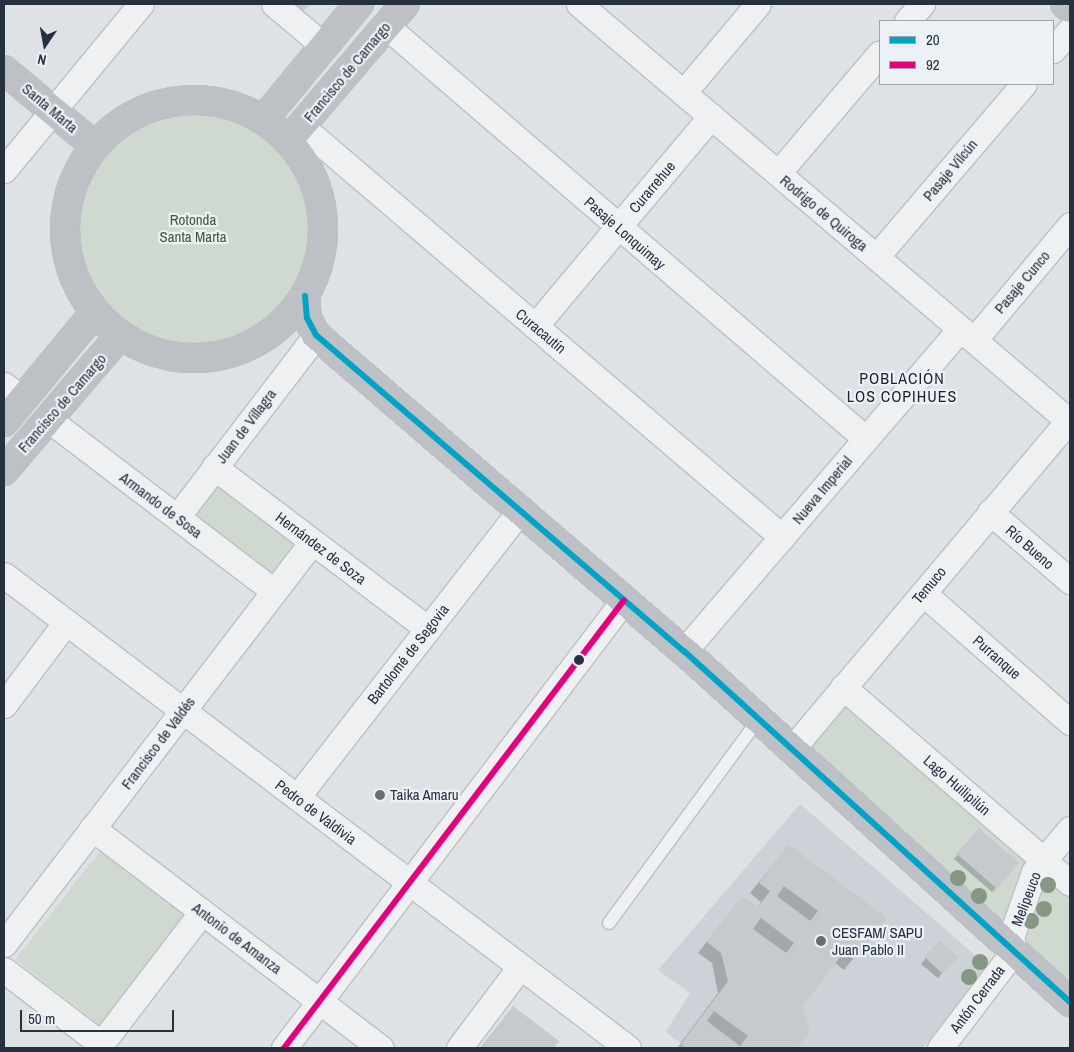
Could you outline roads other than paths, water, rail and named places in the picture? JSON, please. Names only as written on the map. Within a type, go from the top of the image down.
[{"type":"street","points":[[4,170],[141,4]]},
{"type":"street","points":[[274,4],[324,46]]},
{"type":"street","points":[[263,120],[359,4]]},
{"type":"street","name":"Francisco de Camargo","points":[[294,133],[405,4]]},
{"type":"street","points":[[683,93],[758,4]]},
{"type":"street","points":[[908,20],[922,4]]},
{"type":"street","points":[[1065,4],[1070,8]]},
{"type":"street","name":"Rodrigo de Quiroga","points":[[585,6],[683,93],[1069,421]]},
{"type":"street","name":"Pasaje Lonquimay","points":[[386,26],[866,439]]},
{"type":"street","points":[[1054,49],[1070,30]]},
{"type":"street","points":[[778,173],[879,54]]},
{"type":"street","name":"Santa Marta","points":[[4,70],[96,146]]},
{"type":"street","name":"Pasaje Vilcún","points":[[876,257],[1023,85]]},
{"type":"street","points":[[205,101],[238,108],[294,133],[314,180],[322,211],[322,251],[305,296],[278,328],[246,347],[210,357],[172,356],[154,351],[120,335],[95,312],[73,273],[65,229],[73,185],[96,146],[126,119],[164,104],[205,101]]},
{"type":"street","name":"Curarrehue","points":[[535,326],[711,116]]},
{"type":"street","name":"Curacautín","points":[[294,133],[535,326],[782,537]]},
{"type":"street","name":"Pasaje Cunco","points":[[967,334],[1070,225]]},
{"type":"street","points":[[305,296],[307,318],[316,335],[684,651],[1070,1002]]},
{"type":"street","points":[[4,422],[13,392],[95,312]]},
{"type":"street","points":[[278,328],[316,335]]},
{"type":"street","name":"Nueva Imperial","points":[[684,651],[866,439],[967,334]]},
{"type":"street","name":"Francisco de Camargo","points":[[4,471],[120,335]]},
{"type":"street","name":"Juan de Villagra","points":[[176,516],[316,335]]},
{"type":"street","name":"Armando de Sosa","points":[[48,419],[274,591]]},
{"type":"street","name":"Temuco","points":[[791,750],[990,512],[1069,421]]},
{"type":"street","name":"Hernández de Soza","points":[[214,467],[428,629]]},
{"type":"street","name":"Bartolomé de Segovia","points":[[297,798],[520,511]]},
{"type":"street","name":"Río Bueno","points":[[990,512],[1070,581]]},
{"type":"street","name":"Francisco de Valdés","points":[[4,944],[312,542]]},
{"type":"street","name":"Pedro de Valdivia","points":[[4,575],[628,1048]]},
{"type":"street","name":"Purranque","points":[[923,593],[1070,722]]},
{"type":"street","points":[[284,1048],[624,600]]},
{"type":"street","points":[[4,706],[66,622]]},
{"type":"street","name":"Lago Huilipilún","points":[[844,687],[1070,883]]},
{"type":"street","name":"Antonio de Amanza","points":[[92,828],[381,1048]]},
{"type":"street","name":"Melipeuco","points":[[1014,950],[1011,937],[1034,872],[1070,829]]},
{"type":"street","points":[[4,970],[99,1046],[202,912]]},
{"type":"street","name":"Antón Cerrada","points":[[940,1048],[1014,950]]},
{"type":"street","points":[[459,1048],[520,967]]},
{"type":"lane","points":[[609,923],[758,720]]},
{"type":"place","name":"Taika Amaru","points":[[380,795]]},
{"type":"place","name":"CESFAM/ SAPU Juan Pablo II","points":[[821,941]]},
{"type":"district","name":"POBLACIÓN LOS COPIHUES","points":[[902,387]]},
{"type":"park label","name":"Rotonda Santa Marta","points":[[193,228]]}]
